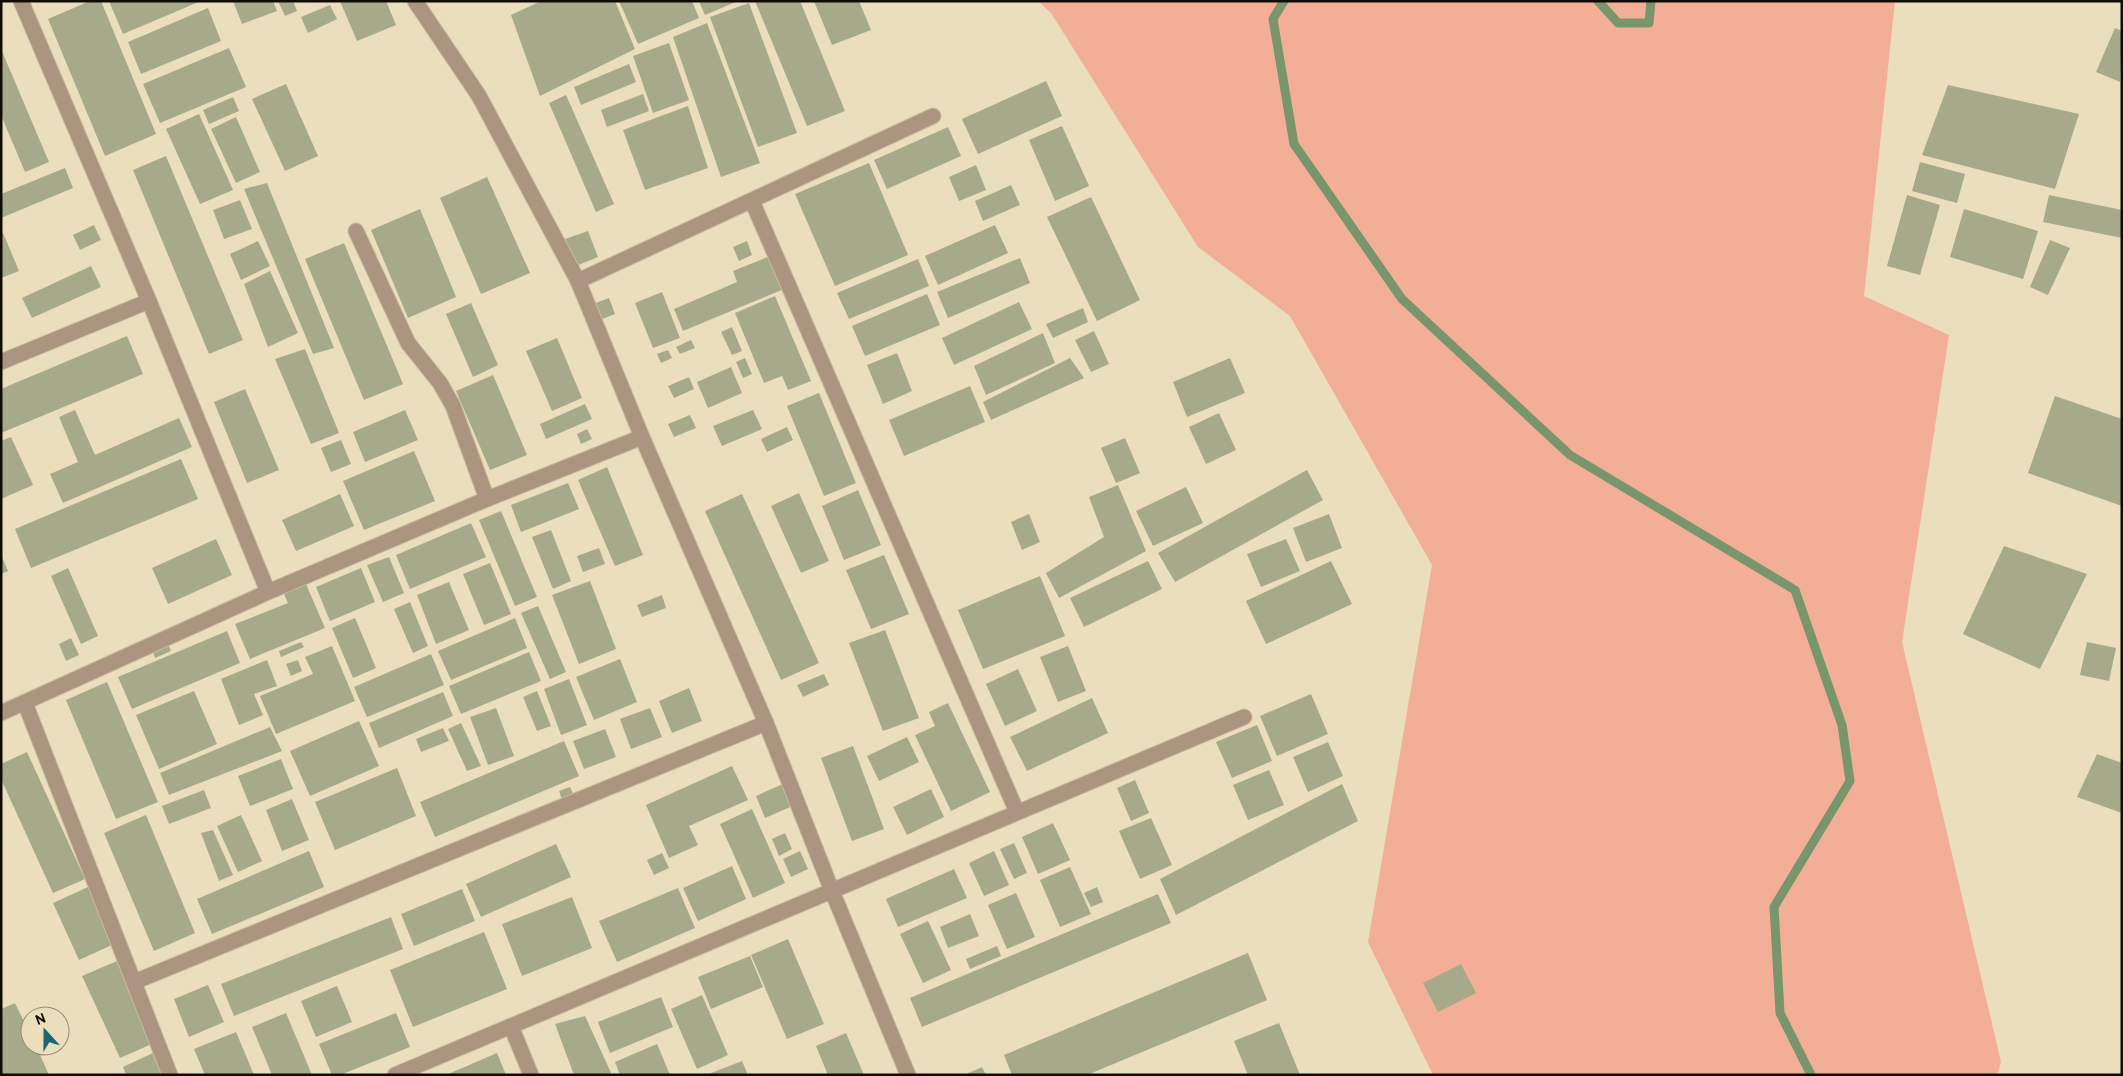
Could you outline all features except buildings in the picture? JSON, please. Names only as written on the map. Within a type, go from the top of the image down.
[{"type":"street","points":[[21,1],[149,301],[268,592]]},
{"type":"street","points":[[415,1],[479,96],[578,282],[642,437],[766,723],[832,891],[908,1075]]},
{"type":"street","points":[[578,282],[933,116]]},
{"type":"street","points":[[752,201],[1017,812]]},
{"type":"street","points":[[356,231],[408,343],[440,383],[453,406],[487,499]]},
{"type":"street","points":[[1,362],[149,301]]},
{"type":"street","points":[[1,713],[268,592],[487,499],[642,437]]},
{"type":"street","points":[[25,703],[170,1075]]},
{"type":"street","points":[[394,1075],[1244,717]]},
{"type":"street","points":[[134,982],[766,723]]},
{"type":"street","points":[[511,1026],[532,1075]]},
{"type":"shaded area","points":[[1038,1],[1895,1],[1864,296],[1949,335],[1902,642],[2001,1062],[1997,1075],[1433,1075],[1368,942],[1432,565],[1290,316],[1198,247],[1051,13]]},
{"type":"waterway","points":[[1284,1],[1273,19],[1294,144],[1402,299],[1570,455],[1795,590],[1842,725],[1850,781],[1774,907],[1780,1013],[1811,1075]]},
{"type":"waterway","points":[[1598,1],[1618,23],[1649,23],[1651,1]]}]
